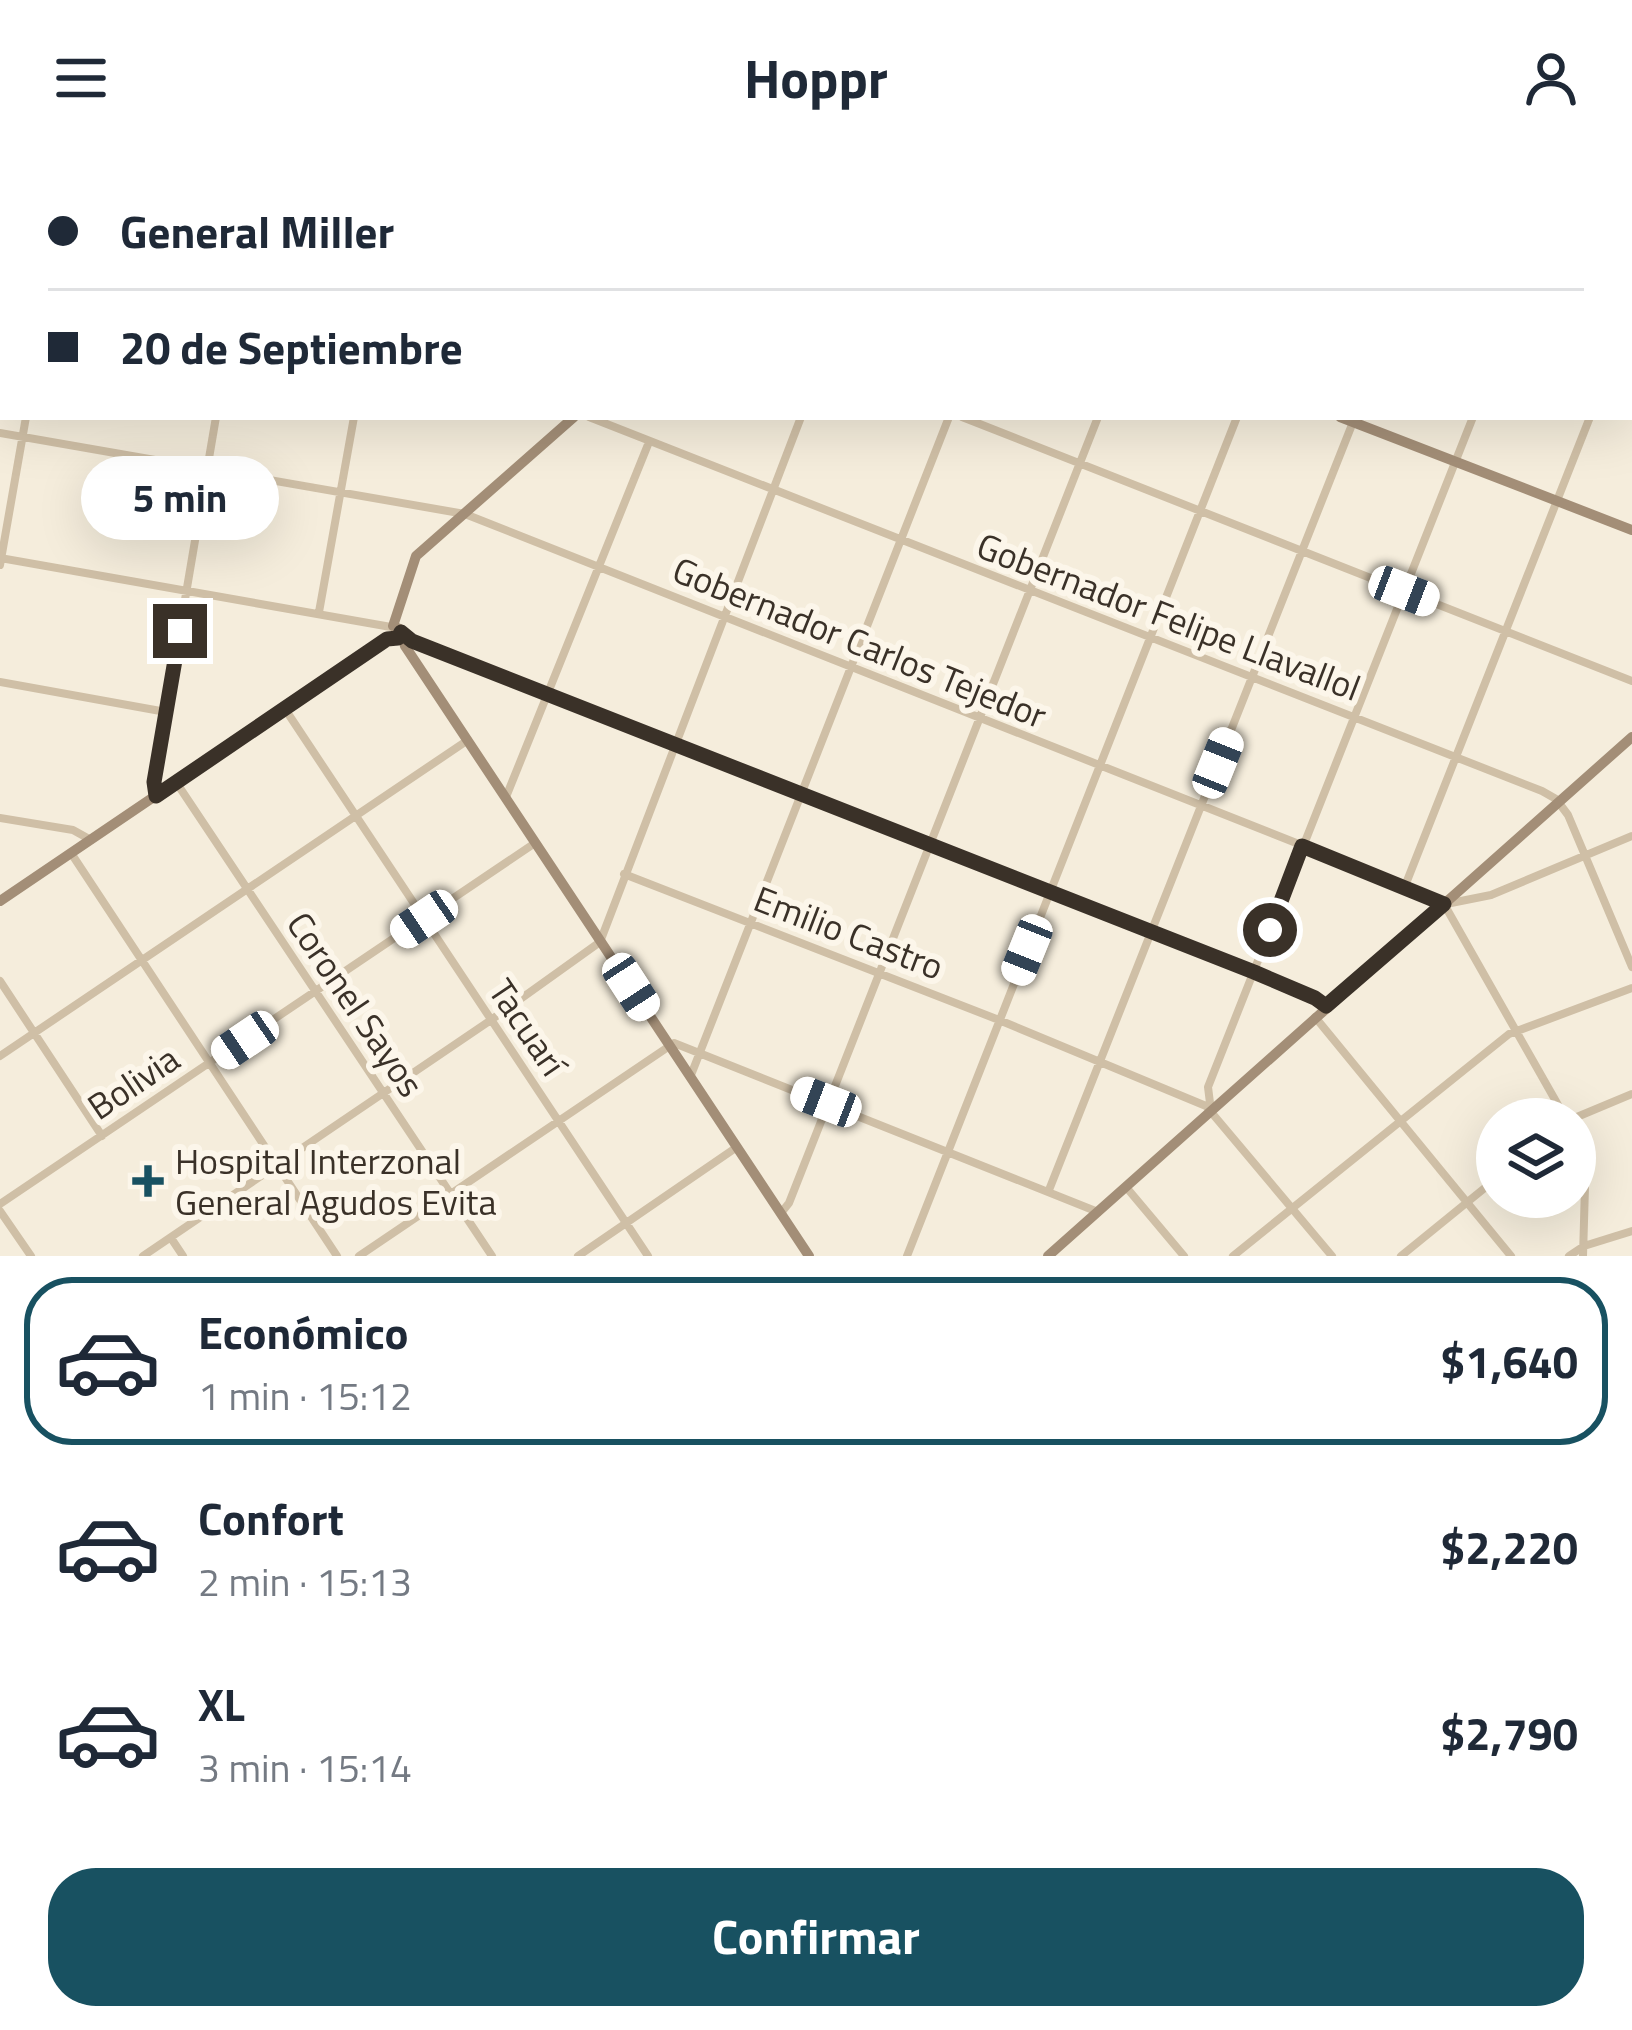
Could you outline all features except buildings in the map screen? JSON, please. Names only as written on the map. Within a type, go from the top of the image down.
[{"type":"street","points":[[25,420],[0,560],[320,612],[396,635],[1254,972],[1326,1006]]},
{"type":"street","points":[[156,796],[154,782],[215,420]]},
{"type":"street","points":[[320,612],[353,420]]},
{"type":"street","points":[[0,901],[396,635],[416,556],[571,420]]},
{"type":"street","name":"Gobernador Felipe Llavallol","points":[[596,420],[1542,791],[1559,802]]},
{"type":"street","points":[[143,1256],[599,942],[800,420]]},
{"type":"street","points":[[691,1076],[948,420]]},
{"type":"street","points":[[970,420],[1632,681]]},
{"type":"street","points":[[781,1213],[789,1203],[1097,420]]},
{"type":"street","points":[[907,1256],[1236,420]]},
{"type":"street","points":[[1049,1190],[1302,550],[1349,420]]},
{"type":"street","points":[[1351,420],[1632,530]]},
{"type":"street","points":[[1211,1112],[1208,1087],[1472,420]]},
{"type":"street","points":[[1405,886],[1589,420]]},
{"type":"street","name":"Gobernador Carlos Tejedor","points":[[0,434],[466,514],[1444,904]]},
{"type":"street","points":[[506,797],[649,442]]},
{"type":"street","points":[[396,635],[691,1076],[804,1254]]},
{"type":"street","points":[[0,682],[166,712]]},
{"type":"street","name":"Tacuarí","points":[[285,709],[648,1256]]},
{"type":"street","points":[[1048,1256],[1632,737]]},
{"type":"street","points":[[0,1056],[468,740]]},
{"type":"street","name":"Coronel Sayos","points":[[176,782],[492,1256]]},
{"type":"street","points":[[1559,802],[1632,967]]},
{"type":"street","points":[[0,818],[73,830],[91,839]]},
{"type":"street","points":[[1444,904],[1491,896],[1632,836]]},
{"type":"street","name":"Bolivia","points":[[0,1207],[535,843]]},
{"type":"street","points":[[71,853],[337,1256]]},
{"type":"street","name":"Emilio Castro","points":[[624,874],[1101,1060],[1206,1106],[1332,1256]]},
{"type":"street","points":[[1444,904],[1556,1098]]},
{"type":"street","points":[[0,981],[102,1136]]},
{"type":"street","points":[[1232,1256],[1515,1030],[1632,988]]},
{"type":"street","points":[[1315,1017],[1511,1256]]},
{"type":"street","points":[[359,1256],[669,1045],[700,1052],[1098,1212]]},
{"type":"street","points":[[1596,1108],[1632,1094]]},
{"type":"street","points":[[578,1256],[737,1147]]},
{"type":"street","points":[[1126,1187],[1184,1256]]},
{"type":"street","points":[[1401,1256],[1476,1196]]},
{"type":"street","points":[[0,1207],[31,1256]]},
{"type":"street","points":[[1583,1251],[1584,1218]]},
{"type":"street","points":[[1569,1256],[1632,1231]]},
{"type":"street","points":[[171,1238],[183,1256]]},
{"type":"place","name":"Hospital Interzonal General Agudos Evita","points":[[148,1181]]},
{"type":"route","points":[[180,631],[154,782],[156,796],[401,632],[412,641],[546,695],[1254,972],[1326,1006],[1444,904],[1302,846],[1270,930]]}]
